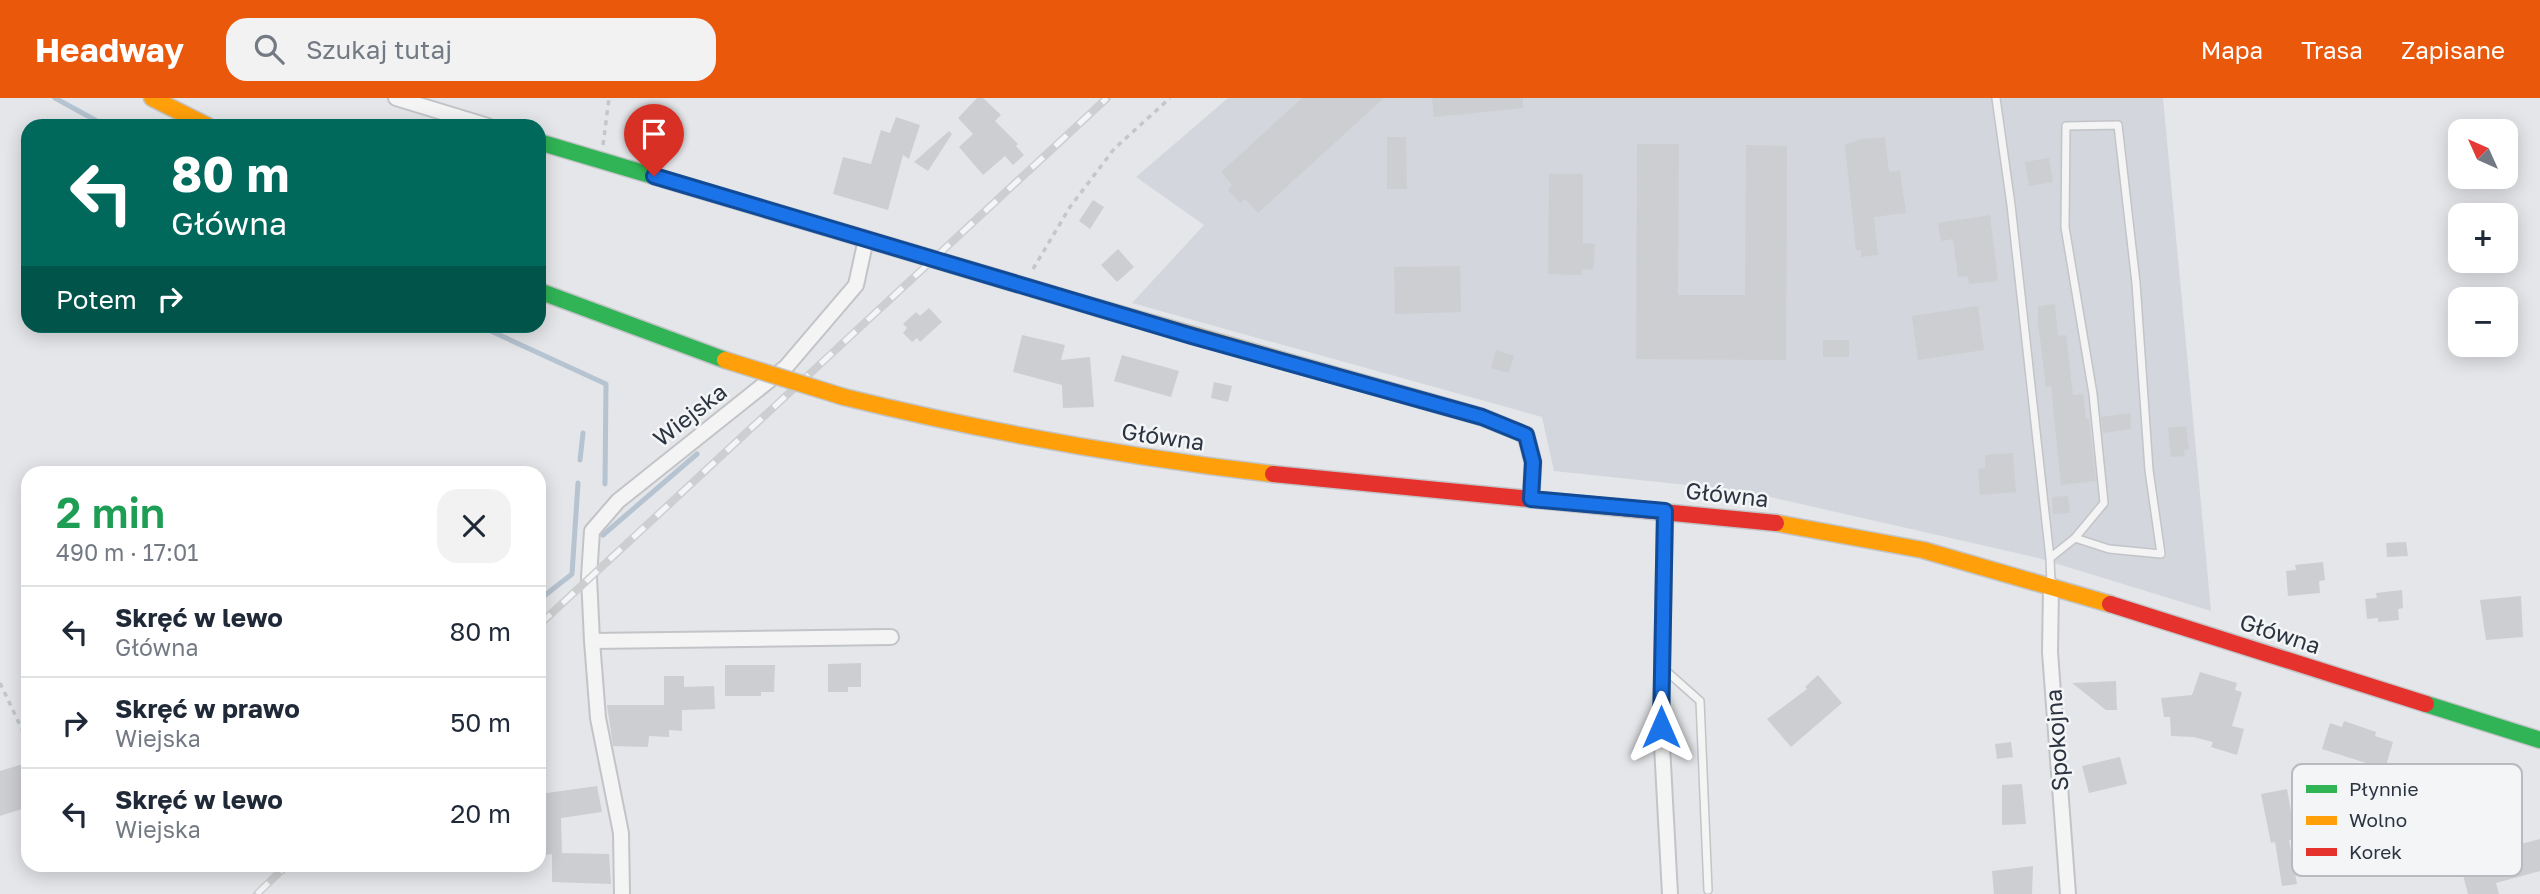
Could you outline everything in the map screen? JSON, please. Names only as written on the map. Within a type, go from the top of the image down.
[{"type":"main road","points":[[152,98],[194,119]]},
{"type":"main road","points":[[546,144],[1023,286],[1482,417],[1526,435],[1533,462],[1531,499]]},
{"type":"main road","name":"Główna","points":[[546,294],[725,360],[844,397],[972,428],[1130,456],[1292,476],[1665,511],[1847,534],[2051,585],[2540,740]]},
{"type":"street","points":[[396,98],[465,119]]},
{"type":"street","name":"Wiejska","points":[[622,894],[621,833],[598,718],[592,641],[592,531],[618,501],[786,367],[856,285],[866,239]]},
{"type":"street","points":[[1665,511],[1661,727],[1670,894]]},
{"type":"street","name":"Spokojna","points":[[2051,585],[2050,652],[2068,894]]},
{"type":"street","points":[[592,641],[891,637]]},
{"type":"lane","points":[[1996,98],[2011,205],[2051,585]]},
{"type":"lane","points":[[2050,558],[2076,538],[2104,503],[2093,394],[2065,227],[2066,126],[2118,125],[2136,283],[2149,470],[2161,554],[2109,549],[2076,538]]},
{"type":"lane","points":[[1661,666],[1700,701],[1708,890]]},
{"type":"path","points":[[601,160],[609,98]]},
{"type":"path","points":[[1023,286],[1070,207],[1114,149],[1170,98]]},
{"type":"path","points":[[0,683],[21,727]]},
{"type":"shaded area","points":[[1228,98],[2163,98],[2211,611],[2038,558],[1744,491],[1554,471],[1542,417],[1132,303],[1204,225],[1136,177]]},
{"type":"building","points":[[977,98],[983,98],[1001,115],[995,121],[1018,144],[1016,146],[1024,155],[1013,165],[1005,156],[983,175],[959,147],[973,134],[958,118]]},
{"type":"building","points":[[1302,98],[1384,98],[1258,213],[1245,199],[1240,203],[1228,190],[1232,185],[1221,172]]},
{"type":"building","points":[[1432,98],[1523,98],[1523,108],[1434,117]]},
{"type":"building","points":[[896,117],[920,125],[909,159],[903,155],[888,210],[833,194],[843,157],[871,164],[881,130],[890,133]]},
{"type":"building","points":[[949,131],[952,134],[928,171],[914,162]]},
{"type":"building","points":[[1387,137],[1406,137],[1407,189],[1387,189]]},
{"type":"building","points":[[1885,137],[1889,172],[1900,171],[1906,213],[1874,217],[1878,255],[1861,257],[1861,250],[1856,250],[1845,145],[1861,139]]},
{"type":"building","points":[[1637,144],[1679,144],[1678,295],[1745,295],[1746,145],[1787,146],[1786,360],[1636,359]]},
{"type":"building","points":[[2049,158],[2053,182],[2029,186],[2025,162]]},
{"type":"building","points":[[1549,174],[1583,174],[1583,243],[1595,244],[1593,270],[1582,269],[1582,275],[1548,274]]},
{"type":"building","points":[[1093,200],[1104,207],[1090,229],[1079,221]]},
{"type":"building","points":[[1990,215],[1998,281],[1969,284],[1968,276],[1958,277],[1953,239],[1941,241],[1938,223]]},
{"type":"building","points":[[1118,249],[1134,267],[1117,282],[1101,265]]},
{"type":"building","points":[[1460,266],[1461,312],[1395,314],[1394,267]]},
{"type":"building","points":[[2055,304],[2058,336],[2066,335],[2073,395],[2083,394],[2086,419],[2089,418],[2096,481],[2061,485],[2051,386],[2046,387],[2038,322],[2038,306]]},
{"type":"building","points":[[1978,306],[1984,350],[1918,360],[1912,316]]},
{"type":"building","points":[[929,308],[942,322],[920,342],[917,338],[912,342],[903,333],[907,328],[903,324],[916,312],[920,316]]},
{"type":"building","points":[[1022,335],[1065,345],[1061,360],[1090,357],[1094,407],[1063,408],[1062,385],[1013,372]]},
{"type":"building","points":[[1823,340],[1849,340],[1849,357],[1823,357]]},
{"type":"building","points":[[1496,350],[1514,356],[1509,373],[1491,368]]},
{"type":"building","points":[[1122,355],[1179,371],[1171,397],[1114,381]]},
{"type":"building","points":[[1214,382],[1232,386],[1228,402],[1211,398]]},
{"type":"building","points":[[2130,413],[2131,429],[2103,433],[2101,417]]},
{"type":"building","points":[[2186,426],[2189,449],[2184,450],[2185,456],[2171,457],[2168,428]]},
{"type":"building","points":[[2013,453],[2016,492],[1980,495],[1978,469],[1985,468],[1985,455]]},
{"type":"building","points":[[2068,496],[2070,513],[2053,514],[2052,497]]},
{"type":"building","points":[[2406,542],[2408,556],[2387,557],[2386,543]]},
{"type":"building","points":[[2323,562],[2325,580],[2319,581],[2320,593],[2288,596],[2286,571],[2296,570],[2295,565]]},
{"type":"building","points":[[2402,590],[2403,608],[2398,609],[2399,620],[2378,622],[2378,618],[2367,619],[2365,599],[2377,598],[2376,593]]},
{"type":"building","points":[[2521,596],[2523,637],[2486,640],[2480,600]]},
{"type":"building","points":[[861,663],[861,687],[848,687],[848,692],[828,692],[828,664]]},
{"type":"building","points":[[725,665],[775,665],[774,692],[761,692],[761,696],[725,696]]},
{"type":"building","points":[[2200,672],[2237,683],[2235,690],[2242,692],[2232,726],[2244,729],[2237,755],[2211,747],[2213,742],[2193,737],[2171,736],[2170,717],[2164,717],[2161,698],[2192,695]]},
{"type":"building","points":[[1818,675],[1842,703],[1791,747],[1767,719],[1807,689],[1805,687]]},
{"type":"building","points":[[664,676],[684,676],[684,687],[714,686],[715,709],[682,710],[682,731],[669,730],[669,737],[649,736],[648,747],[613,746],[607,705],[664,705]]},
{"type":"building","points":[[2116,681],[2117,710],[2106,710],[2072,683]]},
{"type":"building","points":[[2344,721],[2376,732],[2375,736],[2393,742],[2386,764],[2369,764],[2322,749],[2330,723],[2342,727]]},
{"type":"building","points":[[2011,742],[2013,757],[1997,759],[1995,744]]},
{"type":"building","points":[[2120,757],[2127,784],[2089,793],[2082,766]]},
{"type":"building","points":[[21,765],[21,809],[0,816],[0,771]]},
{"type":"building","points":[[2022,784],[2026,824],[2002,825],[2002,785]]},
{"type":"building","points":[[597,786],[602,812],[561,818],[562,853],[609,854],[611,884],[552,882],[552,854],[546,855],[546,793]]},
{"type":"building","points":[[2287,789],[2292,817],[2292,840],[2289,840],[2292,876],[2296,876],[2297,884],[2282,886],[2275,842],[2271,843],[2261,794]]},
{"type":"building","points":[[2540,839],[2540,871],[2522,876],[2522,844]]},
{"type":"building","points":[[2033,866],[2032,894],[1994,894],[1992,871]]},
{"type":"building","points":[[2463,876],[2522,876],[2496,883],[2499,894],[2468,894]]},
{"type":"waterway","points":[[55,98],[93,119]]},
{"type":"waterway","points":[[495,333],[606,384],[605,484]]},
{"type":"waterway","points":[[580,460],[583,433]]},
{"type":"waterway","points":[[603,535],[697,454]]},
{"type":"waterway","points":[[546,594],[572,574],[578,483]]},
{"type":"railway","points":[[546,619],[1107,98]]},
{"type":"railway","points":[[257,894],[280,872]]},
{"type":"traffic: fast","points":[[546,144],[1098,308]]},
{"type":"traffic: fast","points":[[546,294],[725,360]]},
{"type":"traffic: fast","points":[[1429,402],[1482,417],[1526,435],[1533,462],[1531,499]]},
{"type":"traffic: fast","points":[[2426,704],[2540,740]]},
{"type":"traffic: slow","points":[[152,98],[194,119]]},
{"type":"traffic: slow","points":[[1098,308],[1429,402]]},
{"type":"traffic: slow","points":[[725,360],[844,397]]},
{"type":"traffic: slow","points":[[844,397],[1057,442],[1273,474]]},
{"type":"traffic: slow","points":[[1776,523],[1923,550],[2110,604]]},
{"type":"traffic: jam","points":[[1273,474],[1776,523]]},
{"type":"traffic: jam","points":[[2110,604],[2426,704]]},
{"type":"route","points":[[654,176],[1192,336],[1482,417],[1526,435],[1533,462],[1531,499],[1665,511],[1661,727]]}]
